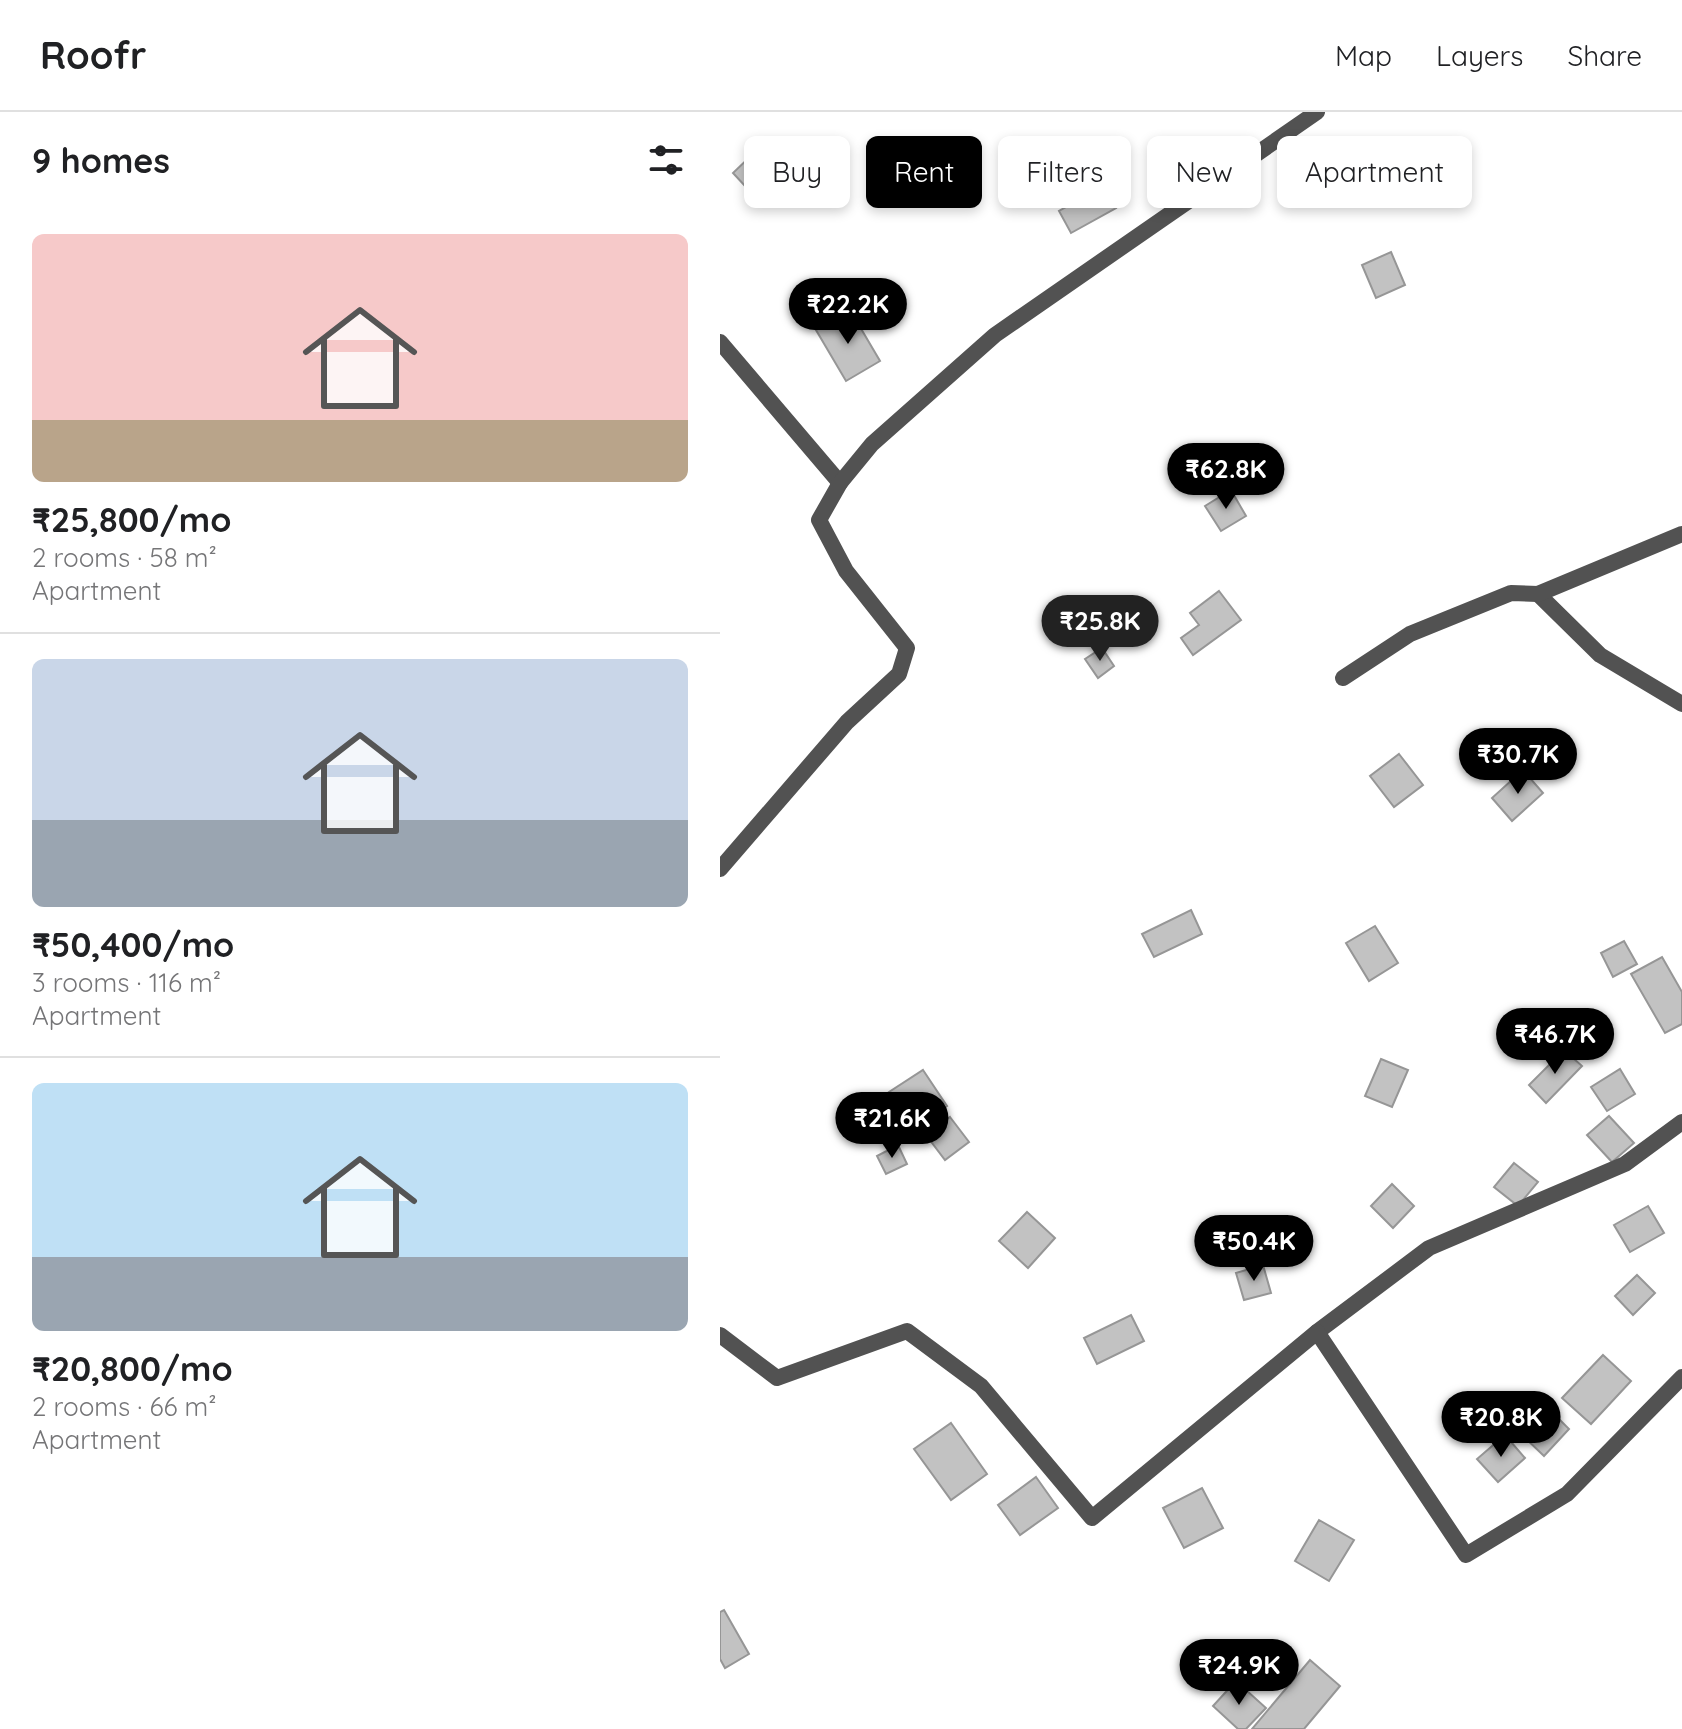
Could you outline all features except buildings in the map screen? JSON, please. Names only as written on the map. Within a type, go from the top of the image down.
[{"type":"street","points":[[720,869],[847,722],[899,674],[907,648],[846,571],[819,520],[840,483],[872,444],[995,335],[1317,112]]},
{"type":"street","points":[[720,342],[840,483]]},
{"type":"street","points":[[1343,678],[1410,634],[1511,593],[1538,594],[1682,534]]},
{"type":"street","points":[[1538,594],[1600,655],[1682,704]]},
{"type":"street","points":[[720,1335],[777,1378],[907,1331],[981,1386],[1092,1518],[1317,1332],[1429,1248],[1625,1164],[1682,1122]]},
{"type":"street","points":[[1317,1332],[1466,1555],[1567,1494],[1682,1377]]}]
